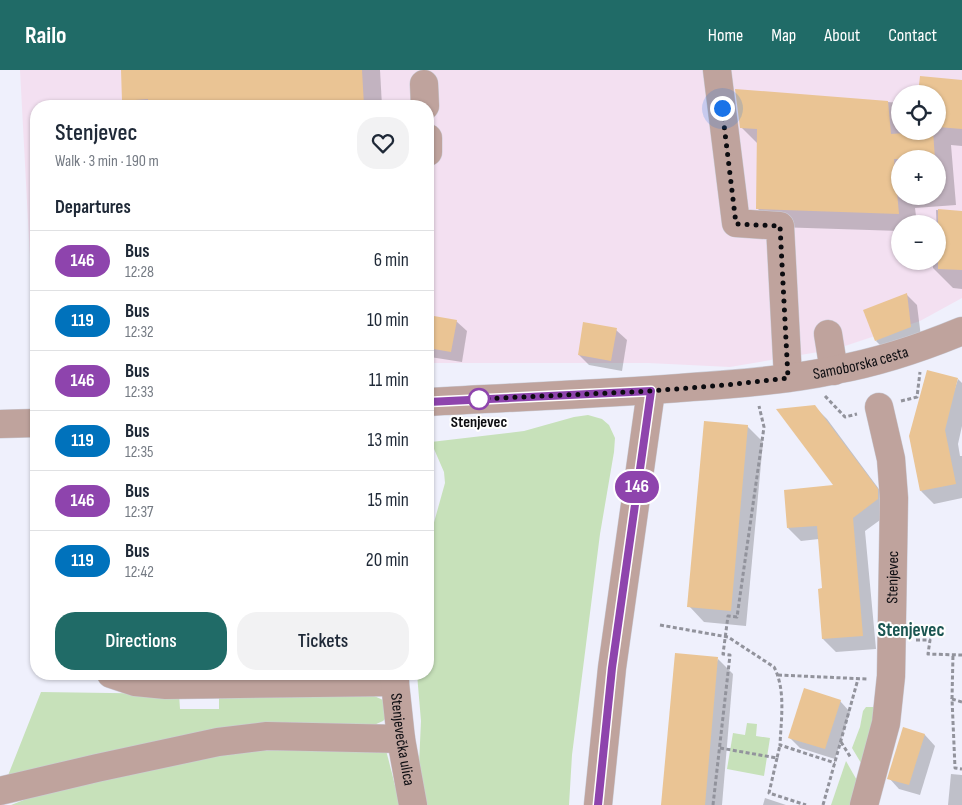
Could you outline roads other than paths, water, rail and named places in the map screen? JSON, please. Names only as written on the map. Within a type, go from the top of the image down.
[{"type":"street","points":[[717,70],[736,224],[780,226],[788,378]]},
{"type":"street","name":"Samoborska cesta","points":[[434,402],[651,391],[788,378],[834,371],[908,351],[962,331]]},
{"type":"street","points":[[828,334],[834,371]]},
{"type":"street","points":[[598,805],[612,668],[651,391]]},
{"type":"street","name":"Stenjevec","points":[[864,805],[886,723],[891,682],[893,639],[894,498],[891,459],[879,408]]},
{"type":"street","points":[[0,424],[30,422]]},
{"type":"street","points":[[129,680],[166,685],[329,680]]},
{"type":"street","name":"Stenjevečka ulica","points":[[394,680],[401,740],[413,805]]},
{"type":"street","points":[[0,791],[218,742],[267,736],[401,740]]},
{"type":"place","name":"Stenjevec","points":[[479,399]]},
{"type":"district","name":"Stenjevec","points":[[911,630]]}]
